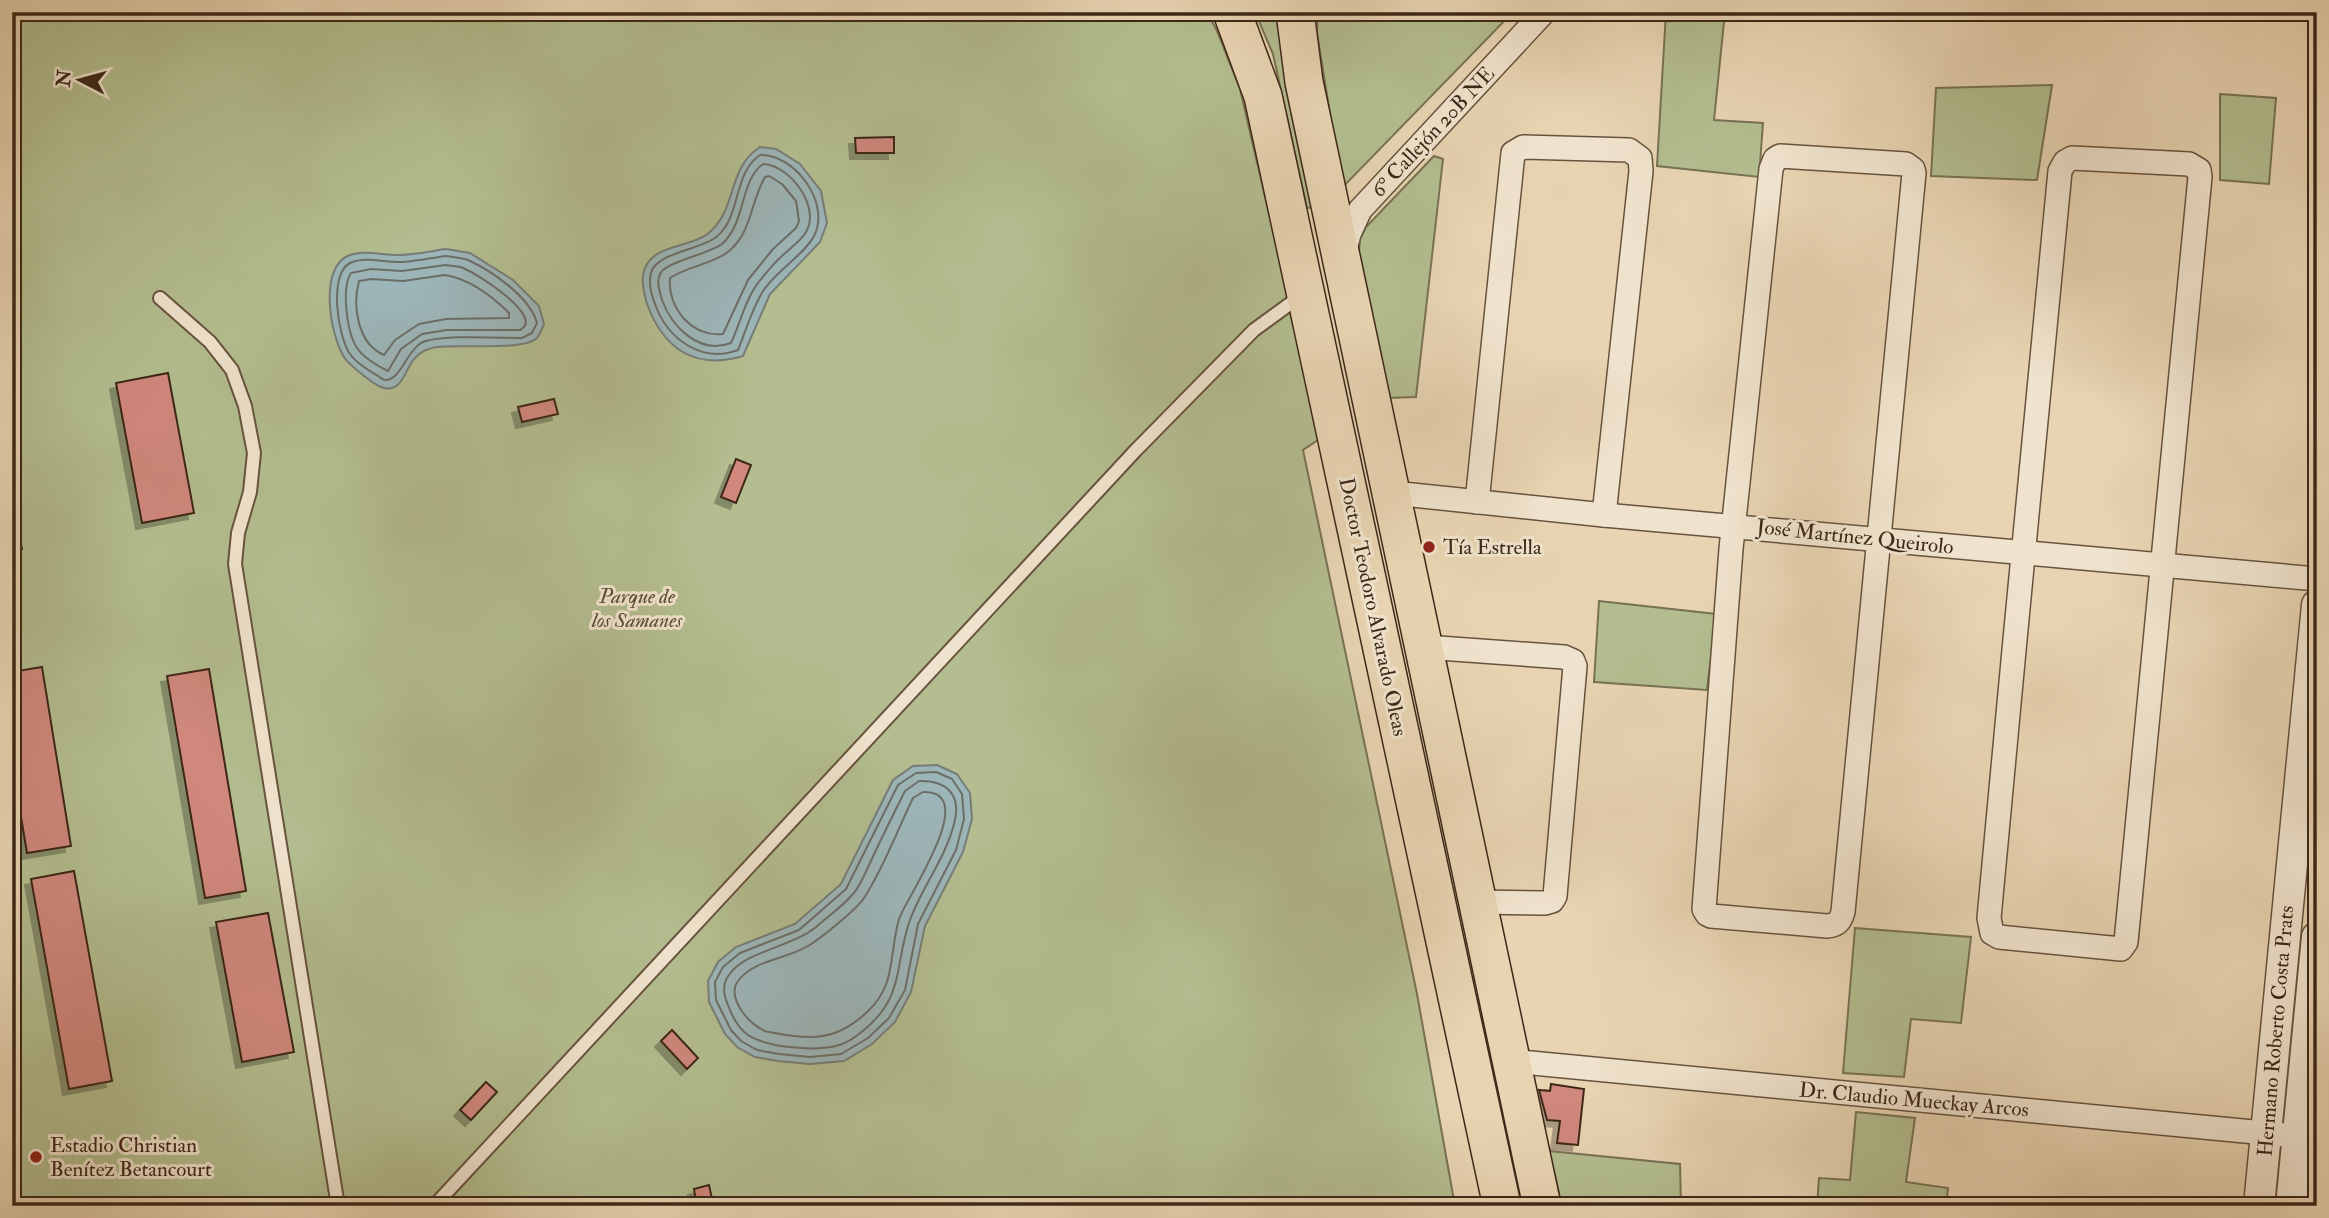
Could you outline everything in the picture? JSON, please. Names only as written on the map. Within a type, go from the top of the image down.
[{"type":"main road","name":"Doctor Teodoro Alvarado Oleas","points":[[1232,12],[1263,96],[1502,1206]]},
{"type":"main road","name":"Doctor Teodoro Alvarado Oleas","points":[[1295,12],[1304,82],[1542,1206]]},
{"type":"street","name":"6° Callejón 20B NE","points":[[1344,264],[1345,247],[1360,210],[1544,12]]},
{"type":"street","points":[[1477,502],[1513,153],[1523,146],[1629,150],[1640,158],[1642,171],[1604,515]]},
{"type":"street","points":[[1780,156],[1906,164],[1913,169],[1877,539],[1840,921],[1827,926],[1707,914],[1704,902],[1734,525],[1772,164],[1780,156]]},
{"type":"street","points":[[2072,158],[2189,164],[2199,170],[2164,564],[2126,942],[2120,949],[2114,949],[1998,937],[1992,933],[1990,926],[2025,508],[2060,171],[2065,162],[2072,158]]},
{"type":"street","name":"José Martínez Queirolo","points":[[1393,493],[1604,515],[2317,579]]},
{"type":"street","name":"Hermano Roberto Costa Prats","points":[[2259,1206],[2317,605]]},
{"type":"street","points":[[1425,647],[1564,657],[1573,661],[1575,666],[1555,896],[1552,901],[1545,903],[1478,902]]},
{"type":"street","name":"Hermano Roberto Costa Prats","points":[[2291,1206],[2307,1137],[2317,937]]},
{"type":"street","name":"Dr. Claudio Mueckay Arcos","points":[[1511,1061],[2307,1137]]},
{"type":"lane","points":[[434,1206],[1136,450],[1254,330],[1305,293]]},
{"type":"lane","points":[[160,298],[210,342],[232,370],[248,418],[254,453],[250,492],[238,533],[235,564],[338,1206]]},
{"type":"green space","name":"Parque de los Samanes","points":[[12,12],[1207,12],[1240,89],[1321,438],[1303,450],[1417,994],[1455,1206],[12,1206]]},
{"type":"green space","points":[[1255,12],[1285,12],[1313,207],[1307,208],[1273,54]]},
{"type":"green space","points":[[1318,12],[1513,12],[1342,188],[1317,33]]},
{"type":"green space","points":[[1666,12],[1725,12],[1714,120],[1763,123],[1759,177],[1657,166]]},
{"type":"green space","points":[[2052,85],[2037,180],[1931,176],[1936,88]]},
{"type":"green space","points":[[2220,94],[2276,98],[2269,184],[2220,180]]},
{"type":"green space","points":[[1434,156],[1443,159],[1416,397],[1388,398],[1359,253],[1360,239],[1366,227]]},
{"type":"green space","points":[[1599,601],[1716,614],[1707,690],[1594,682]]},
{"type":"green space","points":[[1855,928],[1971,937],[1961,1023],[1911,1019],[1904,1077],[1843,1073]]},
{"type":"green space","points":[[1856,1112],[1915,1118],[1906,1182],[1948,1188],[1946,1206],[1817,1206],[1819,1178],[1850,1180]]},
{"type":"green space","points":[[1549,1151],[1680,1164],[1681,1206],[1635,1206],[1633,1200],[1605,1206],[1562,1206]]},
{"type":"water","points":[[760,147],[776,149],[800,164],[821,191],[827,223],[820,242],[770,294],[743,356],[726,360],[696,358],[672,344],[654,320],[645,296],[645,268],[658,254],[696,240],[713,229],[726,209],[743,165]]},
{"type":"water","points":[[446,249],[470,253],[513,280],[539,306],[544,324],[540,333],[530,342],[519,344],[447,346],[427,350],[414,359],[398,384],[388,389],[381,387],[350,364],[339,347],[331,318],[330,286],[334,272],[340,262],[350,255],[404,255]]},
{"type":"water","points":[[937,765],[957,774],[970,793],[972,819],[963,852],[925,926],[911,992],[895,1022],[872,1044],[844,1061],[810,1064],[778,1061],[755,1057],[737,1047],[725,1034],[709,1002],[708,981],[718,962],[736,947],[795,924],[841,884],[893,780],[913,766]]},
{"type":"building","points":[[894,137],[894,153],[856,153],[855,138]]},
{"type":"building","points":[[168,373],[194,513],[142,523],[116,383]]},
{"type":"building","points":[[554,399],[558,414],[522,422],[518,407]]},
{"type":"building","points":[[736,459],[751,465],[736,503],[721,497]]},
{"type":"building","points":[[12,497],[22,549],[12,551]]},
{"type":"building","points":[[42,667],[71,846],[27,853],[12,763],[12,672]]},
{"type":"building","points":[[209,669],[246,891],[205,898],[167,676]]},
{"type":"building","points":[[74,871],[112,1081],[69,1089],[31,879]]},
{"type":"building","points":[[268,913],[294,1052],[242,1062],[216,922]]},
{"type":"building","points":[[672,1030],[698,1058],[687,1069],[661,1041]]},
{"type":"building","points":[[486,1082],[497,1092],[471,1120],[460,1110]]},
{"type":"building","points":[[1551,1084],[1584,1089],[1578,1145],[1557,1143],[1560,1121],[1547,1120],[1539,1090],[1550,1091]]},
{"type":"building","points":[[709,1185],[712,1199],[696,1202],[694,1189]]},
{"type":"place","name":"Tía Estrella","points":[[1429,547]]},
{"type":"place","name":"Estadio Christian Benítez Betancourt","points":[[36,1157]]}]
